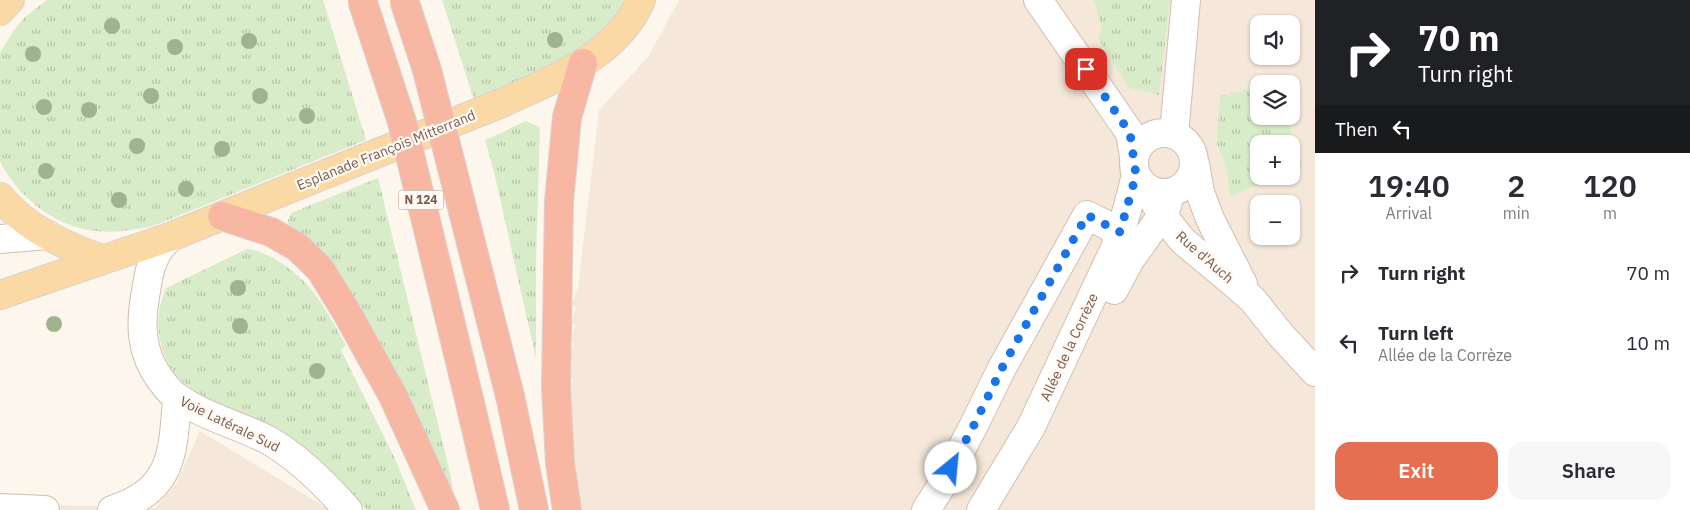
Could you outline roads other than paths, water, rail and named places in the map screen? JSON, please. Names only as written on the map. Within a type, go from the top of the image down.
[{"type":"highway","name":"N 124","points":[[362,0],[402,122],[495,510]]},
{"type":"highway","name":"N 124","points":[[404,0],[427,70],[510,396],[534,510]]},
{"type":"highway","points":[[567,510],[560,463],[556,386],[559,202],[567,117],[583,63]]},
{"type":"highway","points":[[222,216],[271,232],[297,247],[320,269],[393,396],[445,510]]},
{"type":"main road","points":[[0,11],[10,0]]},
{"type":"main road","name":"Esplanade François Mitterrand","points":[[0,295],[170,237],[504,102],[583,63],[602,51],[629,23],[641,0]]},
{"type":"main road","points":[[0,197],[30,226],[86,254],[104,258]]},
{"type":"street","name":"Allée de la Corrèze","points":[[998,510],[1019,478],[1050,422],[1130,260],[1149,185],[1130,133],[1038,0]]},
{"type":"street","points":[[1174,134],[1186,0]]},
{"type":"street","points":[[1164,132],[1174,134],[1190,146],[1195,164],[1193,174],[1181,189],[1149,185],[1138,148],[1144,139],[1153,134],[1164,132]]},
{"type":"street","name":"Rue d'Auch","points":[[1195,164],[1200,192],[1210,219],[1252,300]]},
{"type":"street","name":"Allée de la Corrèze","points":[[981,510],[1031,427],[1115,248],[1120,232],[1149,185]]},
{"type":"street","name":"Rue d'Auch","points":[[1149,185],[1183,241],[1252,300],[1315,372]]},
{"type":"street","points":[[926,510],[944,482],[1002,368],[1087,215],[1120,232]]},
{"type":"street","points":[[0,239],[48,236]]},
{"type":"street","name":"Voie Latérale Sud","points":[[170,237],[158,252],[150,270],[142,313],[142,334],[146,354],[154,370],[166,388],[177,398],[200,412],[268,440],[288,453],[318,479],[348,510]]},
{"type":"street","points":[[112,510],[141,497],[160,481],[167,467],[172,448],[177,398]]},
{"type":"street","points":[[0,508],[44,510]]}]
